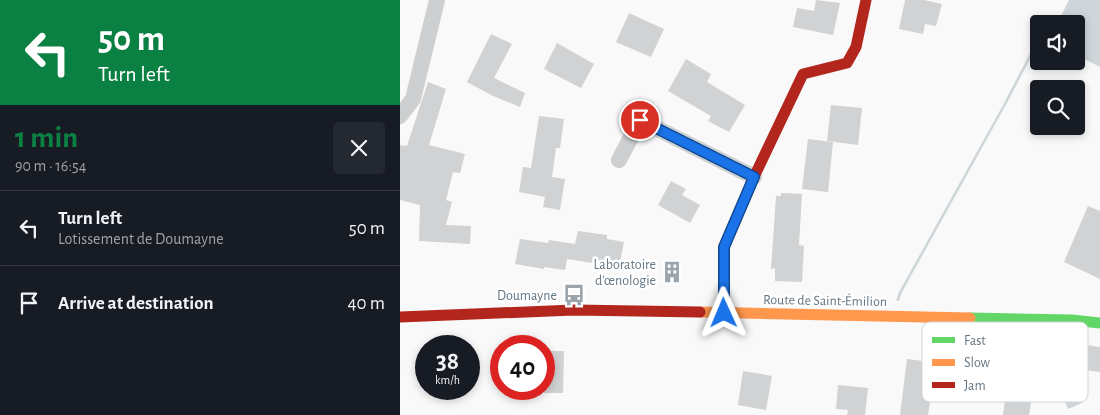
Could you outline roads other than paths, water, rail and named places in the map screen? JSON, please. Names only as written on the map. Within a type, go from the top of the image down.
[{"type":"street","points":[[400,116],[413,99],[437,0]]},
{"type":"street","points":[[724,313],[724,247],[754,177],[803,74],[847,62],[856,47],[866,0]]},
{"type":"street","points":[[619,160],[640,120],[754,177]]},
{"type":"street","name":"Route de Saint-Émilion","points":[[400,316],[574,310],[1100,322]]},
{"type":"place","name":"Laboratoire d'œnologie","points":[[672,272]]},
{"type":"place","name":"Doumayne","points":[[574,295]]}]
